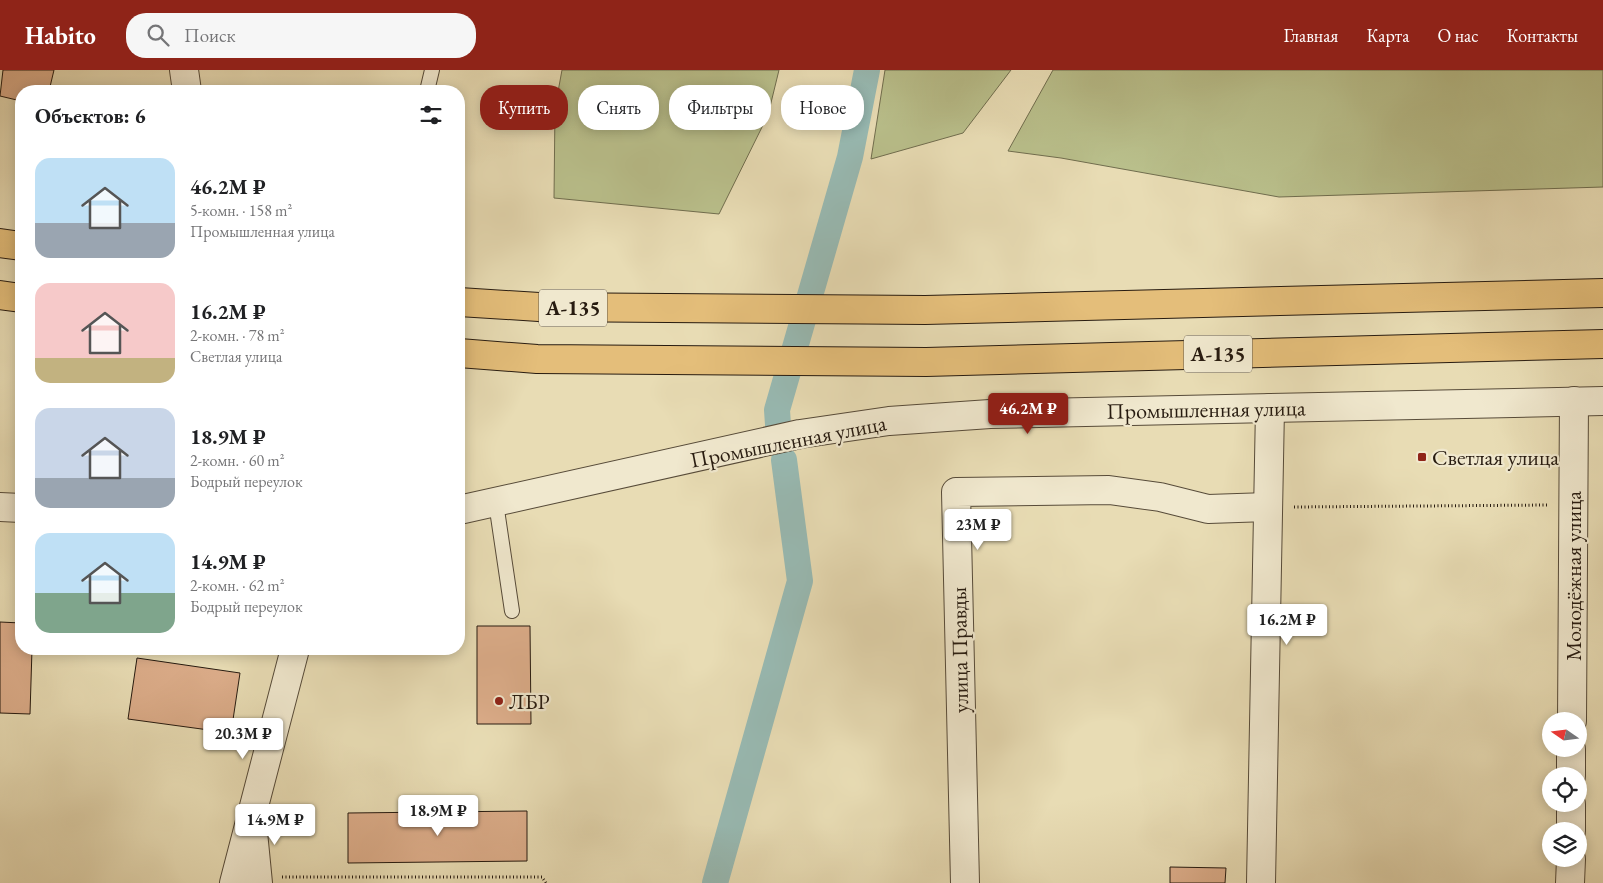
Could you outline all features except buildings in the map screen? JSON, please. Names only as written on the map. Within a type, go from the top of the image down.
[{"type":"highway","points":[[0,243],[15,245]]},
{"type":"highway","name":"А-135","points":[[465,302],[539,307],[833,311],[1603,293]]},
{"type":"highway","points":[[0,295],[15,297]]},
{"type":"highway","name":"А-135","points":[[465,353],[537,358],[832,362],[1603,344]]},
{"type":"street","points":[[184,70],[185,85]]},
{"type":"street","name":"Промышленная улица","points":[[465,509],[800,434],[889,421],[990,414],[1603,400]]},
{"type":"street","name":"Молодёжная улица","points":[[1572,712],[1574,401]]},
{"type":"street","points":[[1261,883],[1270,408]]},
{"type":"street","name":"улица Правды","points":[[965,883],[956,492],[1109,490],[1160,498],[1208,509],[1268,507]]},
{"type":"street","points":[[0,507],[15,508]]},
{"type":"street","points":[[250,881],[251,813],[292,655]]},
{"type":"street","points":[[1570,883],[1571,867]]},
{"type":"lane","points":[[428,85],[432,70]]},
{"type":"lane","points":[[496,503],[512,611]]},
{"type":"path","points":[[1268,507],[1573,505]]},
{"type":"path","points":[[250,881],[542,877],[546,883]]},
{"type":"green space","points":[[562,70],[779,70],[771,103],[771,85],[669,85],[669,130],[761,130],[719,214],[554,198],[555,130],[568,130],[568,85],[559,85]]},
{"type":"green space","points":[[885,70],[1011,70],[963,133],[871,159]]},
{"type":"green space","points":[[1053,70],[1603,70],[1603,187],[1279,197],[1061,158],[1008,151]]},
{"type":"waterway","points":[[778,425],[777,410],[850,157],[867,70]]},
{"type":"waterway","points":[[715,883],[800,581],[784,460]]},
{"type":"place","name":"Светлая улица","points":[[1422,457]]},
{"type":"place","name":"ЛБР","points":[[499,701]]}]
